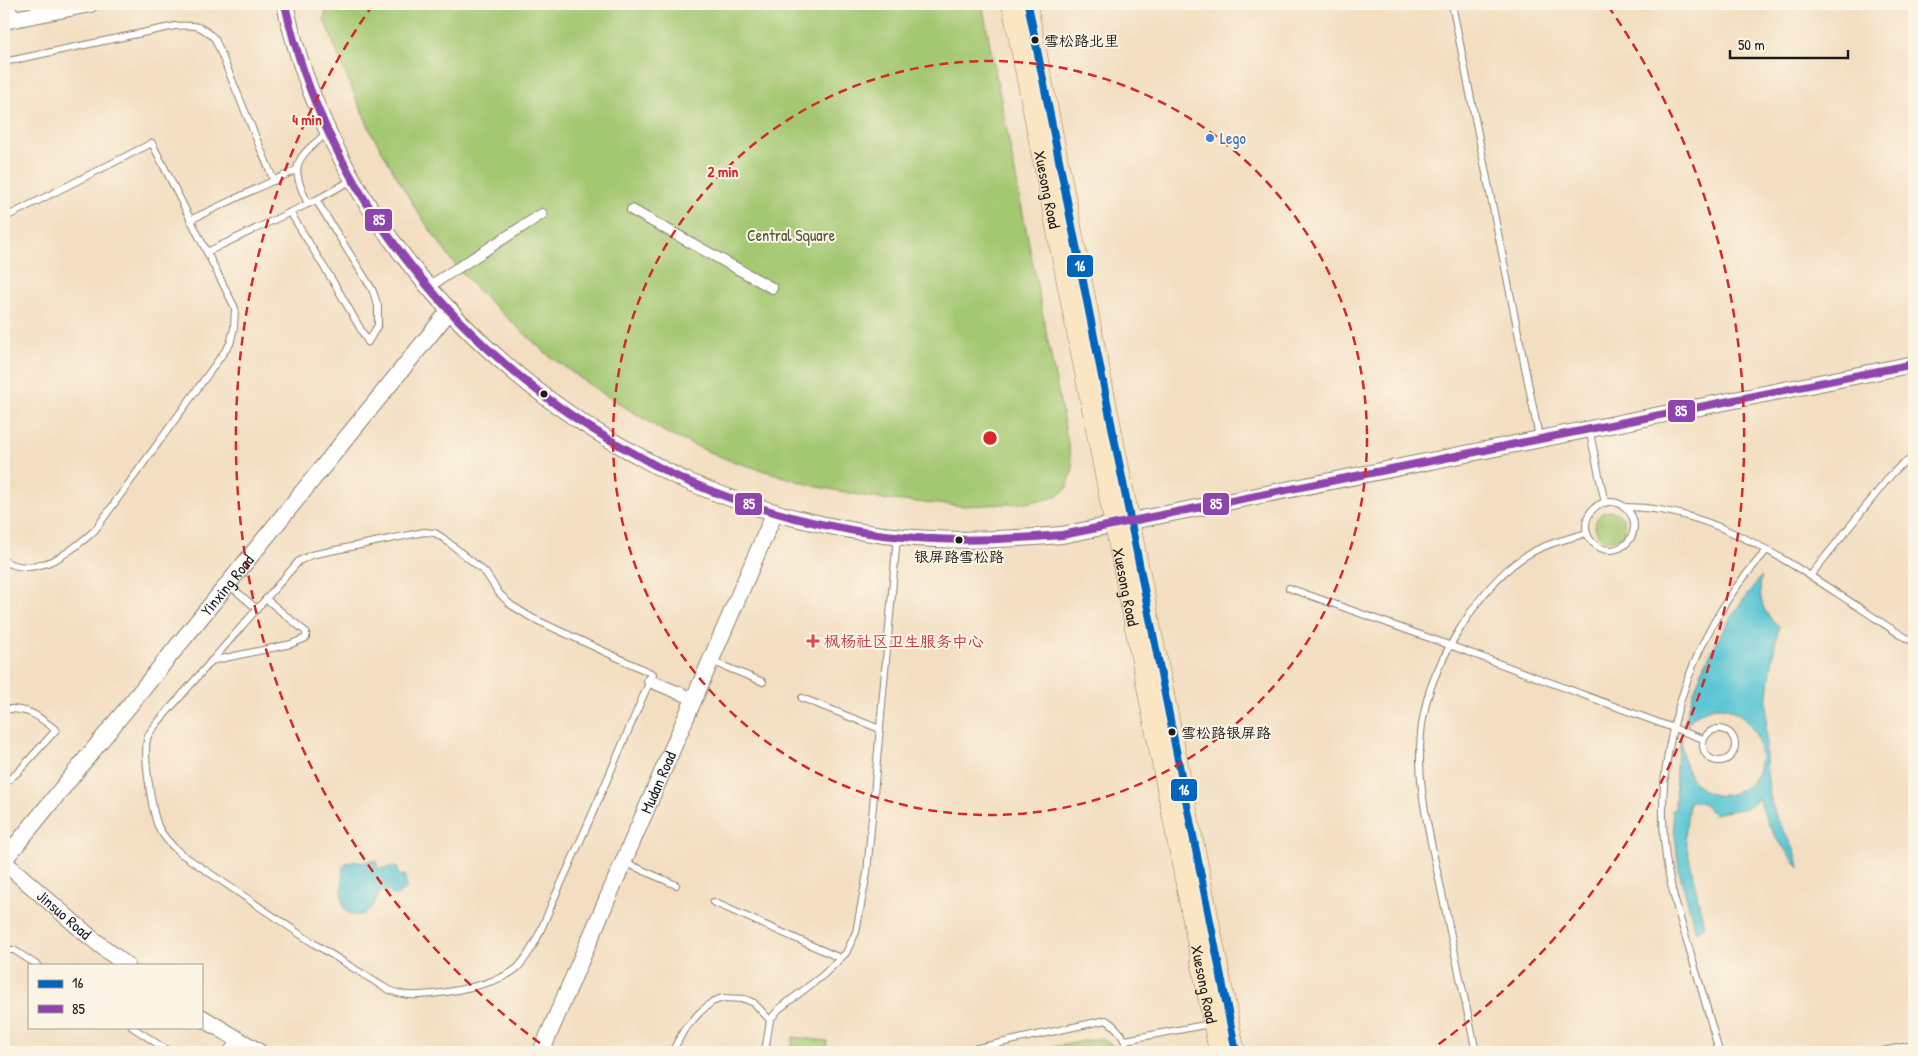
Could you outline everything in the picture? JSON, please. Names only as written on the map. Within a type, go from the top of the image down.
[{"type":"main road","name":"Xuesong Road","points":[[1011,4],[1236,1052]]},
{"type":"main road","name":"Xuesong Road","points":[[1028,4],[1218,1052]]},
{"type":"street","points":[[10,15],[90,4]]},
{"type":"street","points":[[285,4],[302,65],[329,131],[378,221],[428,287],[488,348],[536,390],[576,420],[606,439],[686,481],[775,512],[825,526],[897,537],[933,540],[1004,540],[1062,535],[1914,364]]},
{"type":"street","points":[[632,210],[772,288]]},
{"type":"street","points":[[428,287],[542,214]]},
{"type":"street","name":"Yinxing Road","points":[[4,861],[450,310]]},
{"type":"street","name":"Mudan Road","points":[[541,1052],[775,512]]},
{"type":"street","points":[[650,681],[694,699]]},
{"type":"street","name":"Jinsuo Road","points":[[4,861],[90,938],[125,964]]},
{"type":"street","points":[[202,1018],[259,1052]]},
{"type":"lane","points":[[1452,4],[1540,439]]},
{"type":"lane","points":[[4,62],[174,26],[196,25],[205,30],[215,40],[274,181]]},
{"type":"lane","points":[[308,204],[298,183],[296,170],[305,151],[329,131]]},
{"type":"lane","points":[[4,218],[152,143],[235,308],[234,328],[230,344],[95,530],[76,548],[36,567],[23,567],[4,561]]},
{"type":"lane","points":[[190,220],[296,170]]},
{"type":"lane","points":[[207,252],[308,204],[354,179]]},
{"type":"lane","points":[[290,212],[338,288],[368,342],[378,324],[378,306],[372,289],[316,200]]},
{"type":"lane","points":[[1590,429],[1605,503]]},
{"type":"lane","points":[[1810,576],[1891,475],[1902,464],[1914,458]]},
{"type":"lane","points":[[1605,503],[1618,504],[1631,513],[1634,528],[1633,535],[1624,546],[1618,549],[1604,550],[1592,542],[1588,533],[1587,522],[1590,514],[1595,508],[1605,503]]},
{"type":"lane","points":[[1625,508],[1652,508],[1684,515],[1722,528],[1767,550],[1914,642]]},
{"type":"lane","points":[[424,532],[435,533],[485,572],[499,593],[511,604],[532,618],[653,674],[566,874],[527,956],[517,968],[494,981],[476,986],[418,995],[392,992],[314,943],[188,859],[166,839],[154,815],[146,757],[148,736],[159,720],[257,609],[299,561],[311,555],[424,532]]},
{"type":"lane","points":[[1476,1052],[1421,795],[1423,714],[1435,674],[1450,645],[1474,607],[1496,580],[1538,549],[1588,533]]},
{"type":"lane","points":[[765,1052],[770,1020],[779,1009],[822,976],[846,953],[856,932],[867,873],[897,537]]},
{"type":"lane","points":[[1719,1052],[1677,908],[1666,859],[1662,818],[1664,789],[1673,729],[1698,653],[1723,607],[1767,550]]},
{"type":"lane","points":[[228,584],[257,609]]},
{"type":"lane","points":[[1289,588],[1450,645],[1703,739]]},
{"type":"lane","points":[[211,661],[291,644],[306,638],[306,632],[266,599]]},
{"type":"lane","points":[[710,661],[763,682]]},
{"type":"lane","points":[[802,698],[880,729]]},
{"type":"lane","points":[[4,709],[21,709],[35,714],[56,730],[18,772],[4,784]]},
{"type":"lane","points":[[1718,728],[1725,729],[1734,738],[1736,745],[1730,757],[1724,761],[1711,760],[1704,751],[1703,739],[1712,730],[1718,728]]},
{"type":"lane","points":[[624,862],[676,885]]},
{"type":"lane","points":[[713,902],[840,958]]},
{"type":"lane","points":[[4,950],[14,950],[35,964]]},
{"type":"lane","points":[[672,1052],[684,1030],[700,1012],[712,1002],[722,998],[745,999],[754,1003],[770,1020]]},
{"type":"lane","points":[[969,1052],[972,1048],[1106,1020],[1114,1025],[1126,1040],[1128,1052]]},
{"type":"lane","points":[[1126,1040],[1213,1024]]},
{"type":"lane","points":[[134,1028],[170,1052]]},
{"type":"lane","points":[[226,1052],[236,1038]]},
{"type":"lane","points":[[1876,1052],[1914,1045]]},
{"type":"green space","name":"Central Square","points":[[327,4],[982,4],[1073,469],[1066,490],[1052,498],[1025,503],[963,506],[879,499],[814,486],[729,460],[670,435],[594,388],[548,355],[480,293],[452,261],[415,208],[371,132],[346,75],[324,19]]},
{"type":"green space","points":[[1610,511],[1620,516],[1625,526],[1620,536],[1610,541],[1600,536],[1595,526],[1600,516]]},
{"type":"green space","points":[[793,1037],[827,1041],[826,1052],[791,1052]]},
{"type":"green space","points":[[1101,1038],[1115,1047],[1118,1052],[1026,1052]]},
{"type":"water","points":[[1761,577],[1760,592],[1762,604],[1768,616],[1779,626],[1771,668],[1766,716],[1768,785],[1772,805],[1778,821],[1795,851],[1799,868],[1768,824],[1759,799],[1746,808],[1713,814],[1700,802],[1689,802],[1685,838],[1704,927],[1696,933],[1679,870],[1672,809],[1675,808],[1676,765],[1681,737],[1686,768],[1691,778],[1706,792],[1715,795],[1726,795],[1748,785],[1759,770],[1760,751],[1754,732],[1742,716],[1726,708],[1707,709],[1687,724],[1684,723],[1705,664],[1736,610]]},
{"type":"water","points":[[376,860],[378,869],[397,866],[399,876],[405,875],[406,889],[397,896],[392,895],[388,891],[380,892],[368,911],[361,915],[349,913],[343,906],[343,867],[347,863]]},
{"type":"transit line","name":"85","points":[[285,4],[305,75],[333,143],[369,207],[412,267],[461,323],[516,373],[574,417],[655,465],[687,481],[738,501],[790,517],[825,525],[855,531],[914,538],[972,540],[1062,535],[1914,364]]},
{"type":"transit line","name":"16","points":[[1028,4],[1236,1052]]},
{"type":"place","name":"雪松路北里","points":[[1035,40]]},
{"type":"place","name":"Lego","points":[[1210,138]]},
{"type":"place","name":"银屏路雪松路","points":[[959,540]]},
{"type":"place","name":"枫杨社区卫生服务中心","points":[[813,641]]},
{"type":"place","name":"雪松路银屏路","points":[[1172,732]]}]
